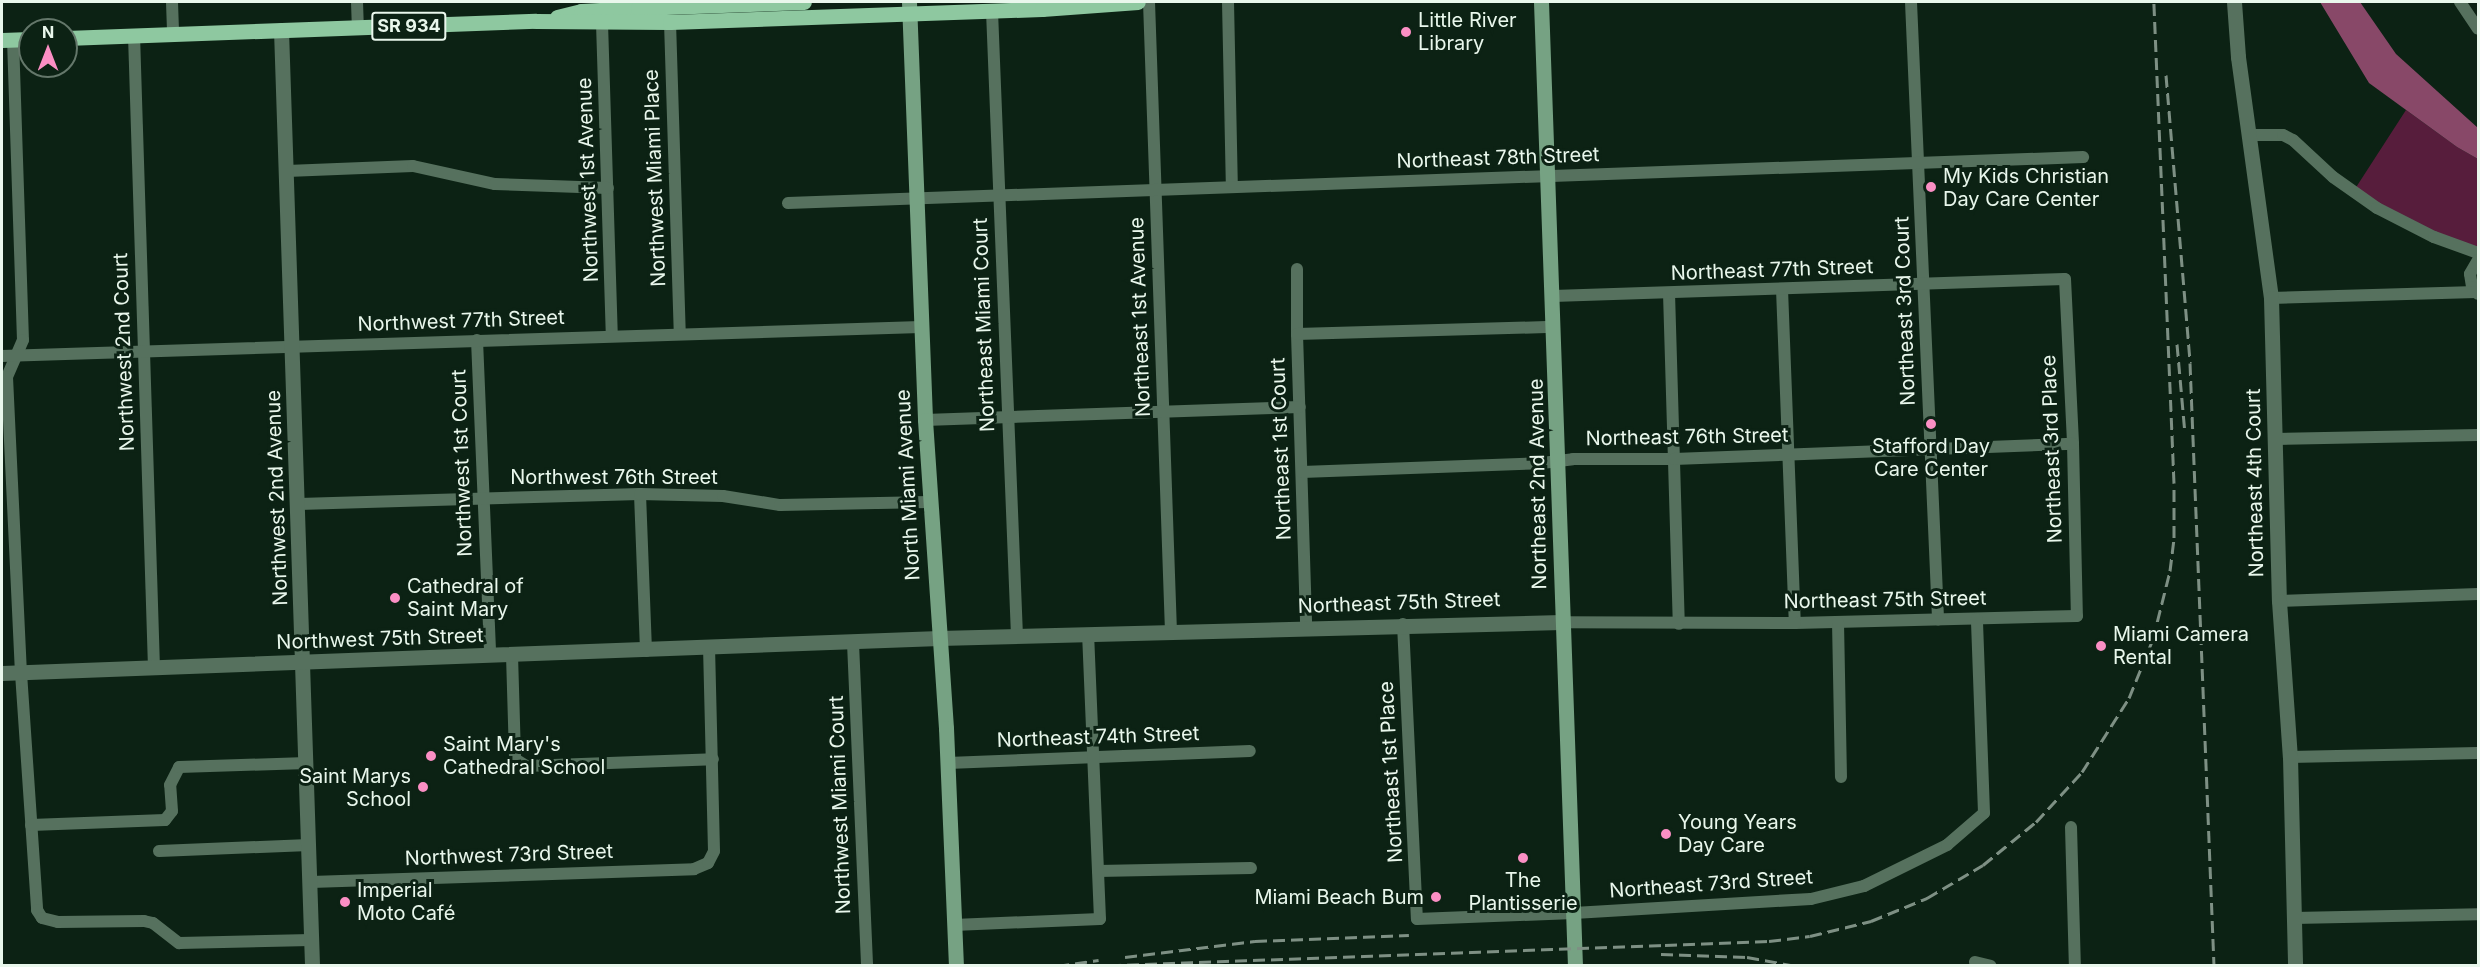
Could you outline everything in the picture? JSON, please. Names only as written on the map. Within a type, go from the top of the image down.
[{"type":"main road","points":[[536,21],[581,11],[752,2],[804,2]]},
{"type":"main road","points":[[670,22],[740,9],[752,2]]},
{"type":"main road","name":"SR 934","points":[[78,37],[536,21],[670,22],[910,8],[992,11],[1138,2]]},
{"type":"main road","name":"Northeast 2nd Avenue","points":[[1540,2],[1549,177],[1575,966]]},
{"type":"main road","name":"North Miami Avenue","points":[[910,8],[915,198],[925,420],[948,763],[956,966]]},
{"type":"street","points":[[172,2],[173,34]]},
{"type":"street","points":[[357,2],[358,27]]},
{"type":"street","name":"Northeast 1st Avenue","points":[[1149,2],[1171,631]]},
{"type":"street","points":[[1228,2],[1232,187]]},
{"type":"street","name":"Northeast 3rd Court","points":[[1911,2],[1938,619]]},
{"type":"street","name":"Northeast 4th Court","points":[[2234,2],[2238,57],[2271,298],[2279,601],[2290,757],[2295,966]]},
{"type":"street","points":[[2460,2],[2478,29]]},
{"type":"street","name":"Northeast Miami Court","points":[[992,11],[1017,636]]},
{"type":"street","name":"Northwest Miami Place","points":[[670,22],[680,333]]},
{"type":"street","name":"Northwest 1st Avenue","points":[[603,23],[612,336]]},
{"type":"street","name":"Northwest 2nd Avenue","points":[[281,30],[312,966]]},
{"type":"street","name":"Northwest 2nd Court","points":[[134,35],[154,668]]},
{"type":"street","points":[[7,40],[23,325],[23,339],[7,376],[21,673],[37,909],[42,918],[58,922],[144,921],[153,923],[179,944],[311,940]]},
{"type":"street","points":[[2250,135],[2283,135],[2293,140],[2333,177],[2377,208],[2434,237],[2478,253]]},
{"type":"street","name":"Northeast 78th Street","points":[[788,203],[2083,157]]},
{"type":"street","points":[[287,171],[413,166],[495,184],[608,188]]},
{"type":"street","points":[[2271,298],[2459,292],[2478,294],[2473,268],[2461,246]]},
{"type":"street","points":[[2459,292],[2473,268]]},
{"type":"street","name":"Northeast 1st Court","points":[[1297,269],[1296,334],[1306,627]]},
{"type":"street","name":"Northeast 77th Street","points":[[1553,296],[2065,279]]},
{"type":"street","name":"Northeast 3rd Place","points":[[2065,279],[2073,444],[2077,616]]},
{"type":"street","points":[[1782,289],[1795,623]]},
{"type":"street","points":[[1669,293],[1679,624]]},
{"type":"street","name":"Northwest 77th Street","points":[[2,356],[921,327]]},
{"type":"street","points":[[1296,334],[1554,327]]},
{"type":"street","name":"Northwest 1st Court","points":[[477,340],[490,656]]},
{"type":"street","points":[[925,420],[1007,419],[1300,407]]},
{"type":"street","points":[[2275,439],[2478,435]]},
{"type":"street","name":"Northeast 76th Street","points":[[1302,472],[2073,444]]},
{"type":"street","points":[[640,494],[646,651]]},
{"type":"street","name":"Northwest 76th Street","points":[[298,504],[640,494],[723,496],[780,505],[929,502]]},
{"type":"street","points":[[2279,601],[2478,594]]},
{"type":"street","name":"Northeast 75th Street","points":[[939,638],[1403,624],[1795,623],[2077,616]]},
{"type":"street","name":"Northeast 73rd Street","points":[[1417,919],[1574,913],[1811,899],[1864,886],[1947,845],[1984,813],[1977,619]]},
{"type":"street","points":[[1838,622],[1840,777]]},
{"type":"street","name":"Northeast 1st Place","points":[[1403,624],[1417,919]]},
{"type":"street","points":[[954,925],[1100,919],[1088,634]]},
{"type":"street","name":"Northwest 75th Street","points":[[2,673],[709,649],[939,638]]},
{"type":"street","name":"Northwest Miami Court","points":[[853,643],[867,966]]},
{"type":"street","points":[[512,655],[515,759],[526,766],[712,759],[709,649]]},
{"type":"street","name":"Northeast 74th Street","points":[[948,763],[1250,751]]},
{"type":"street","points":[[2290,757],[2478,753]]},
{"type":"street","name":"Northwest 73rd Street","points":[[311,882],[694,869],[708,864],[714,851],[712,759]]},
{"type":"street","points":[[31,825],[165,820],[172,811],[170,784],[174,773],[179,768],[307,763]]},
{"type":"street","points":[[2071,827],[2075,966]]},
{"type":"street","points":[[159,851],[309,845]]},
{"type":"street","points":[[1098,871],[1251,868]]},
{"type":"street","points":[[2294,918],[2478,914]]},
{"type":"street","points":[[1975,962],[1991,966]]},
{"type":"shaded area","points":[[2320,2],[2360,2],[2396,54],[2478,128],[2478,159],[2457,147],[2369,83]]},
{"type":"shaded area","points":[[2406,110],[2457,147],[2478,159],[2478,254],[2353,192]]},
{"type":"railway","points":[[1091,966],[1769,941],[1810,936],[1871,921],[1927,898],[1983,865],[2036,822],[2082,772],[2129,698],[2153,639],[2170,571],[2174,538],[2174,483],[2154,2]]},
{"type":"railway","points":[[2166,75],[2190,363],[2214,966]]},
{"type":"railway","points":[[2177,344],[2185,433]]},
{"type":"railway","points":[[1125,957],[1255,941],[1409,935]]},
{"type":"railway","points":[[1661,954],[1747,957],[1796,966]]},
{"type":"railway","points":[[1057,966],[1099,960]]},
{"type":"place","name":"Little River Library","points":[[1406,32]]},
{"type":"place","name":"My Kids Christian Day Care Center","points":[[1931,187]]},
{"type":"place","name":"Stafford Day Care Center","points":[[1931,424]]},
{"type":"place","name":"Cathedral of Saint Mary","points":[[395,598]]},
{"type":"place","name":"Miami Camera Rental","points":[[2101,646]]},
{"type":"place","name":"Saint Mary's Cathedral School","points":[[431,756]]},
{"type":"place","name":"Saint Marys School","points":[[423,787]]},
{"type":"place","name":"Young Years Day Care","points":[[1666,834]]},
{"type":"place","name":"The Plantisserie","points":[[1523,858]]},
{"type":"place","name":"Miami Beach Bum","points":[[1436,897]]},
{"type":"place","name":"Imperial Moto Café","points":[[345,902]]}]
